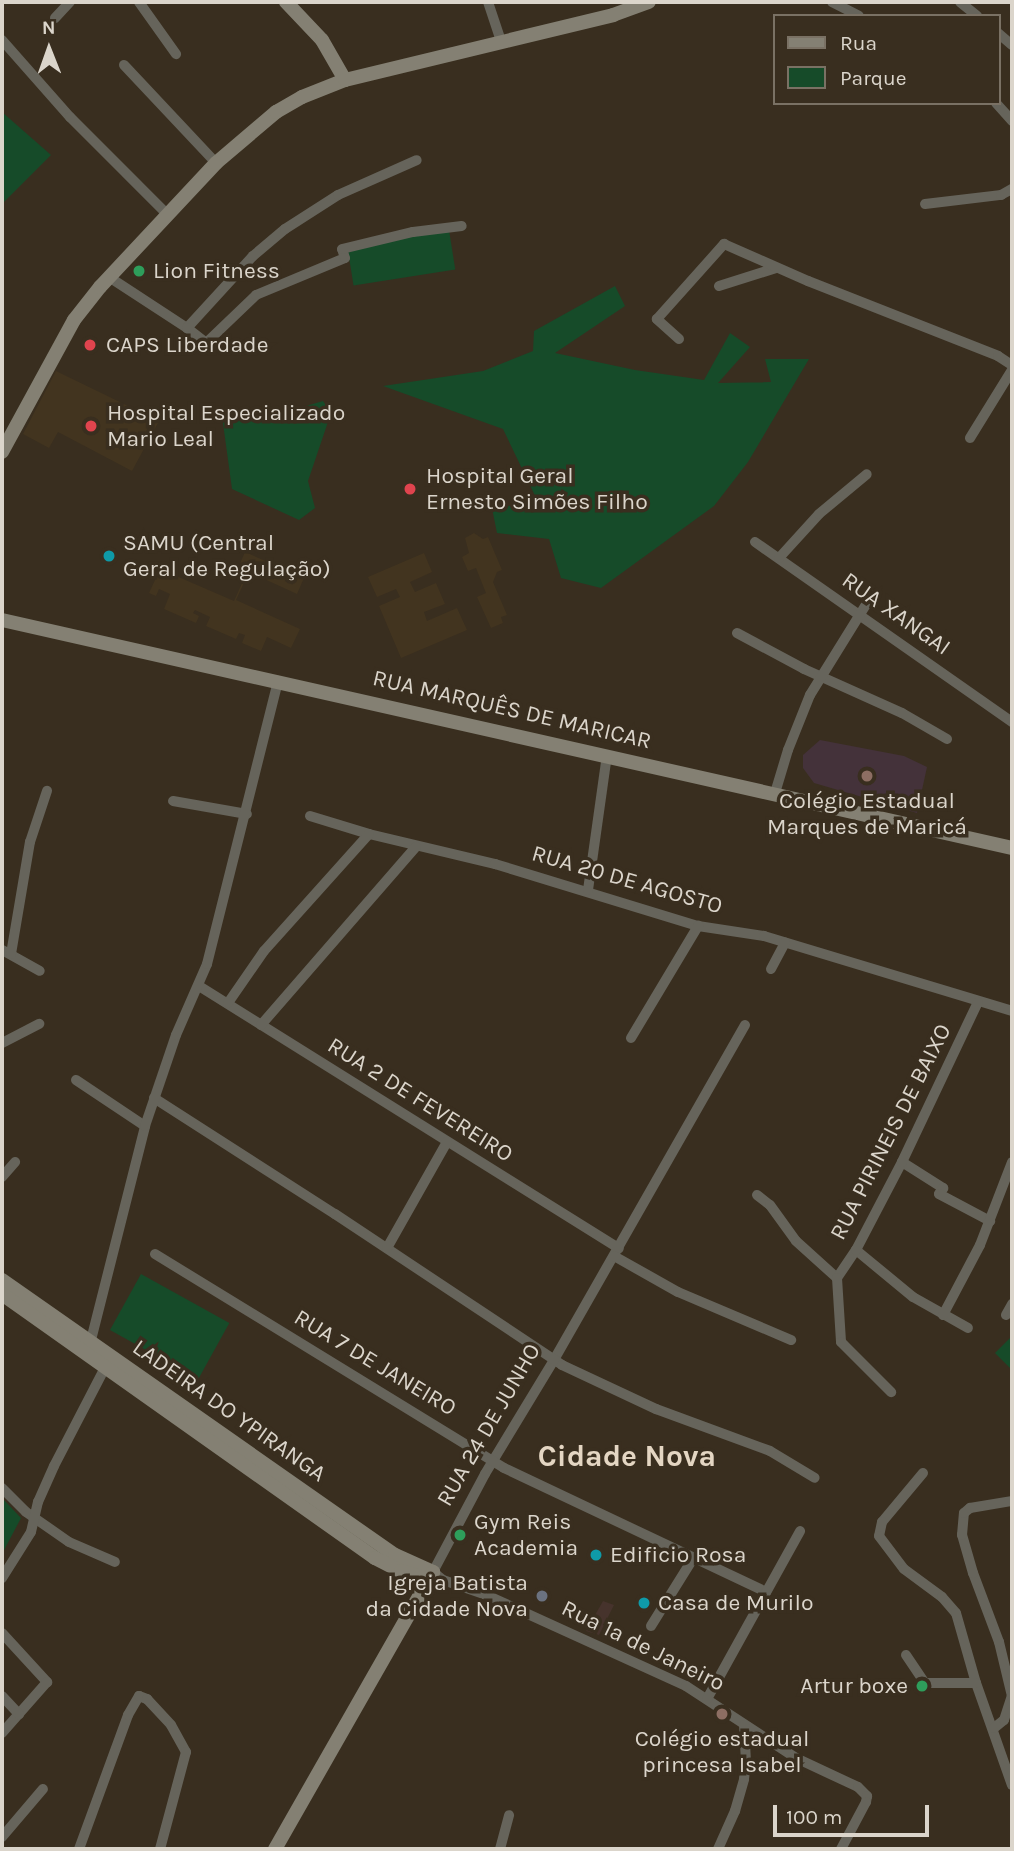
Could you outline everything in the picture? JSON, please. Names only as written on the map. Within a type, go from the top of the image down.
[{"type":"main road","points":[[286,2],[322,40],[345,80]]},
{"type":"main road","points":[[2,452],[74,320],[166,213],[216,163],[276,112],[302,97],[345,80],[613,15],[649,2]]},
{"type":"main road","name":"RUA MARQUÊS DE MARICAR","points":[[2,620],[1012,848]]},
{"type":"main road","name":"LADEIRA DO YPIRANGA","points":[[2,1280],[108,1362],[392,1560],[435,1578]]},
{"type":"main road","name":"LADEIRA DO YPIRANGA","points":[[2,1294],[89,1348]]},
{"type":"main road","name":"RUA 24 DE JUNHO","points":[[275,1849],[435,1578]]},
{"type":"street","points":[[55,18],[70,2]]},
{"type":"street","points":[[139,2],[176,54]]},
{"type":"street","points":[[488,2],[501,41]]},
{"type":"street","points":[[832,2],[855,14]]},
{"type":"street","points":[[960,2],[975,14]]},
{"type":"street","points":[[2,40],[70,117],[166,213]]},
{"type":"street","points":[[124,65],[216,163]]},
{"type":"street","points":[[998,105],[1012,121]]},
{"type":"street","points":[[187,328],[253,256],[285,229],[338,195],[417,160]]},
{"type":"street","points":[[925,204],[1002,195],[1012,189]]},
{"type":"street","points":[[109,277],[206,343],[256,295],[345,258],[342,249],[412,232],[462,226]]},
{"type":"street","points":[[679,339],[657,319],[724,244],[776,268],[999,356],[1012,368],[1001,391],[970,438]]},
{"type":"street","points":[[719,286],[776,268]]},
{"type":"street","points":[[1001,391],[1012,398]]},
{"type":"street","points":[[779,558],[819,514],[867,474]]},
{"type":"street","name":"RUA XANGAI","points":[[755,541],[1012,722]]},
{"type":"street","points":[[775,793],[788,750],[820,676],[872,595]]},
{"type":"street","points":[[737,632],[820,676],[902,713],[947,739]]},
{"type":"street","points":[[89,1348],[145,1126],[176,1035],[199,986],[247,814],[278,681]]},
{"type":"street","points":[[588,890],[607,755]]},
{"type":"street","points":[[40,971],[7,952],[28,852],[47,791]]},
{"type":"street","points":[[173,801],[247,814]]},
{"type":"street","name":"RUA 20 DE AGOSTO","points":[[310,816],[369,834],[495,864],[588,890],[698,926],[750,933],[1012,1011]]},
{"type":"street","points":[[228,1003],[264,951],[369,834]]},
{"type":"street","points":[[261,1024],[416,846]]},
{"type":"street","points":[[631,1038],[698,926]]},
{"type":"street","points":[[771,970],[785,943]]},
{"type":"street","name":"RUA 2 DE FEVEREIRO","points":[[199,986],[678,1292],[791,1340]]},
{"type":"street","name":"RUA PIRINEIS DE BAIXO","points":[[837,1278],[856,1250],[902,1162],[978,1002]]},
{"type":"street","points":[[2,1043],[39,1024]]},
{"type":"street","name":"RUA 24 DE JUNHO","points":[[435,1578],[493,1461],[554,1360],[745,1024]]},
{"type":"street","points":[[76,1080],[145,1126]]},
{"type":"street","points":[[154,1098],[387,1248],[554,1360],[656,1409],[770,1451],[815,1478]]},
{"type":"street","points":[[387,1248],[447,1142]]},
{"type":"street","points":[[2,1177],[15,1162]]},
{"type":"street","points":[[902,1162],[943,1188],[940,1194],[990,1221]]},
{"type":"street","points":[[943,1315],[990,1221],[1012,1162]]},
{"type":"street","points":[[757,1195],[770,1205],[796,1241],[837,1278],[841,1342],[891,1392]]},
{"type":"street","points":[[856,1250],[901,1288],[968,1328]]},
{"type":"street","name":"RUA 7 DE JANEIRO","points":[[155,1254],[493,1461],[766,1592]]},
{"type":"street","points":[[1006,1315],[1012,1304]]},
{"type":"street","points":[[2,1578],[31,1532],[38,1502],[54,1466],[108,1362]]},
{"type":"street","points":[[923,1474],[882,1522],[879,1536],[904,1569],[942,1597],[957,1613],[976,1683],[1010,1773],[1012,1785]]},
{"type":"street","points":[[2,1488],[19,1507],[69,1542],[115,1562]]},
{"type":"street","points":[[994,1728],[1004,1720],[1012,1696],[999,1642],[962,1535],[964,1513],[970,1508],[1012,1501]]},
{"type":"street","points":[[707,1699],[800,1531]]},
{"type":"street","points":[[651,1626],[694,1557]]},
{"type":"street","name":"Rua 1ª de Janeiro","points":[[435,1578],[484,1594],[611,1651],[707,1699],[796,1758],[864,1791],[867,1796],[864,1808],[841,1849]]},
{"type":"street","points":[[2,1633],[47,1682],[2,1733]]},
{"type":"street","points":[[906,1655],[925,1683],[976,1683]]},
{"type":"street","points":[[2,1696],[19,1714]]},
{"type":"street","points":[[79,1849],[128,1715],[139,1696],[147,1699],[171,1725],[186,1752],[160,1849]]},
{"type":"street","points":[[718,1849],[735,1811],[744,1779],[744,1725]]},
{"type":"street","points":[[2,1837],[43,1789]]},
{"type":"street","points":[[500,1849],[509,1815]]},
{"type":"shaded area","name":"Hospital Especializado Mario Leal","points":[[56,371],[159,421],[132,471],[58,432],[49,448],[23,434]]},
{"type":"shaded area","points":[[474,533],[483,539],[488,537],[502,570],[497,572],[493,582],[507,615],[501,617],[503,623],[491,628],[477,597],[486,593],[476,568],[468,571],[462,557],[469,553],[465,538]]},
{"type":"shaded area","points":[[245,552],[304,578],[297,594],[249,572],[236,600],[300,629],[291,648],[267,637],[261,651],[242,643],[245,635],[239,633],[236,639],[206,626],[210,617],[195,610],[193,613],[199,616],[196,623],[164,609],[170,594],[159,589],[156,596],[149,593],[160,569],[234,601],[247,572],[238,568]]},
{"type":"shaded area","points":[[424,553],[432,572],[410,582],[415,592],[436,583],[445,604],[424,612],[427,621],[457,608],[467,630],[401,658],[379,606],[400,597],[396,589],[377,597],[368,577]]},
{"type":"shaded area","name":"Colégio Estadual Marques de Maricá","points":[[820,740],[904,756],[927,767],[917,813],[814,783],[803,768],[803,755]]},
{"type":"shaded area","points":[[603,1601],[614,1605],[599,1635],[586,1631]]},
{"type":"green space","points":[[2,112],[51,155],[2,204]]},
{"type":"green space","points":[[449,230],[455,270],[354,286],[347,246]]},
{"type":"green space","points":[[615,286],[625,306],[555,353],[635,370],[704,380],[730,333],[750,347],[718,383],[771,382],[765,359],[809,359],[748,462],[714,506],[601,588],[561,578],[549,539],[497,533],[492,508],[538,502],[503,429],[383,386],[483,371],[533,351],[534,331]]},
{"type":"green space","points":[[323,401],[331,413],[308,481],[315,508],[299,520],[232,489],[222,416],[262,419]]},
{"type":"green space","points":[[141,1274],[229,1323],[198,1379],[110,1330]]},
{"type":"green space","points":[[1012,1336],[1012,1370],[995,1353]]},
{"type":"green space","points":[[2,1498],[21,1518],[2,1554]]},
{"type":"place","name":"Lion Fitness","points":[[139,271]]},
{"type":"place","name":"CAPS Liberdade","points":[[90,345]]},
{"type":"place","name":"Hospital Especializado Mario Leal","points":[[91,426]]},
{"type":"place","name":"Hospital Geral Ernesto Simões Filho","points":[[410,489]]},
{"type":"place","name":"SAMU (Central Geral de Regulação)","points":[[109,556]]},
{"type":"place","name":"Colégio Estadual Marques de Maricá","points":[[867,776]]},
{"type":"place","name":"Gym Reis Academia","points":[[460,1535]]},
{"type":"place","name":"Edificio Rosa","points":[[596,1555]]},
{"type":"place","name":"Igreja Batista da Cidade Nova","points":[[542,1596]]},
{"type":"place","name":"Casa de Murilo","points":[[644,1603]]},
{"type":"place","name":"Artur boxe","points":[[922,1686]]},
{"type":"place","name":"Colégio estadual princesa Isabel","points":[[722,1714]]},
{"type":"district","name":"Cidade Nova","points":[[627,1456]]}]
